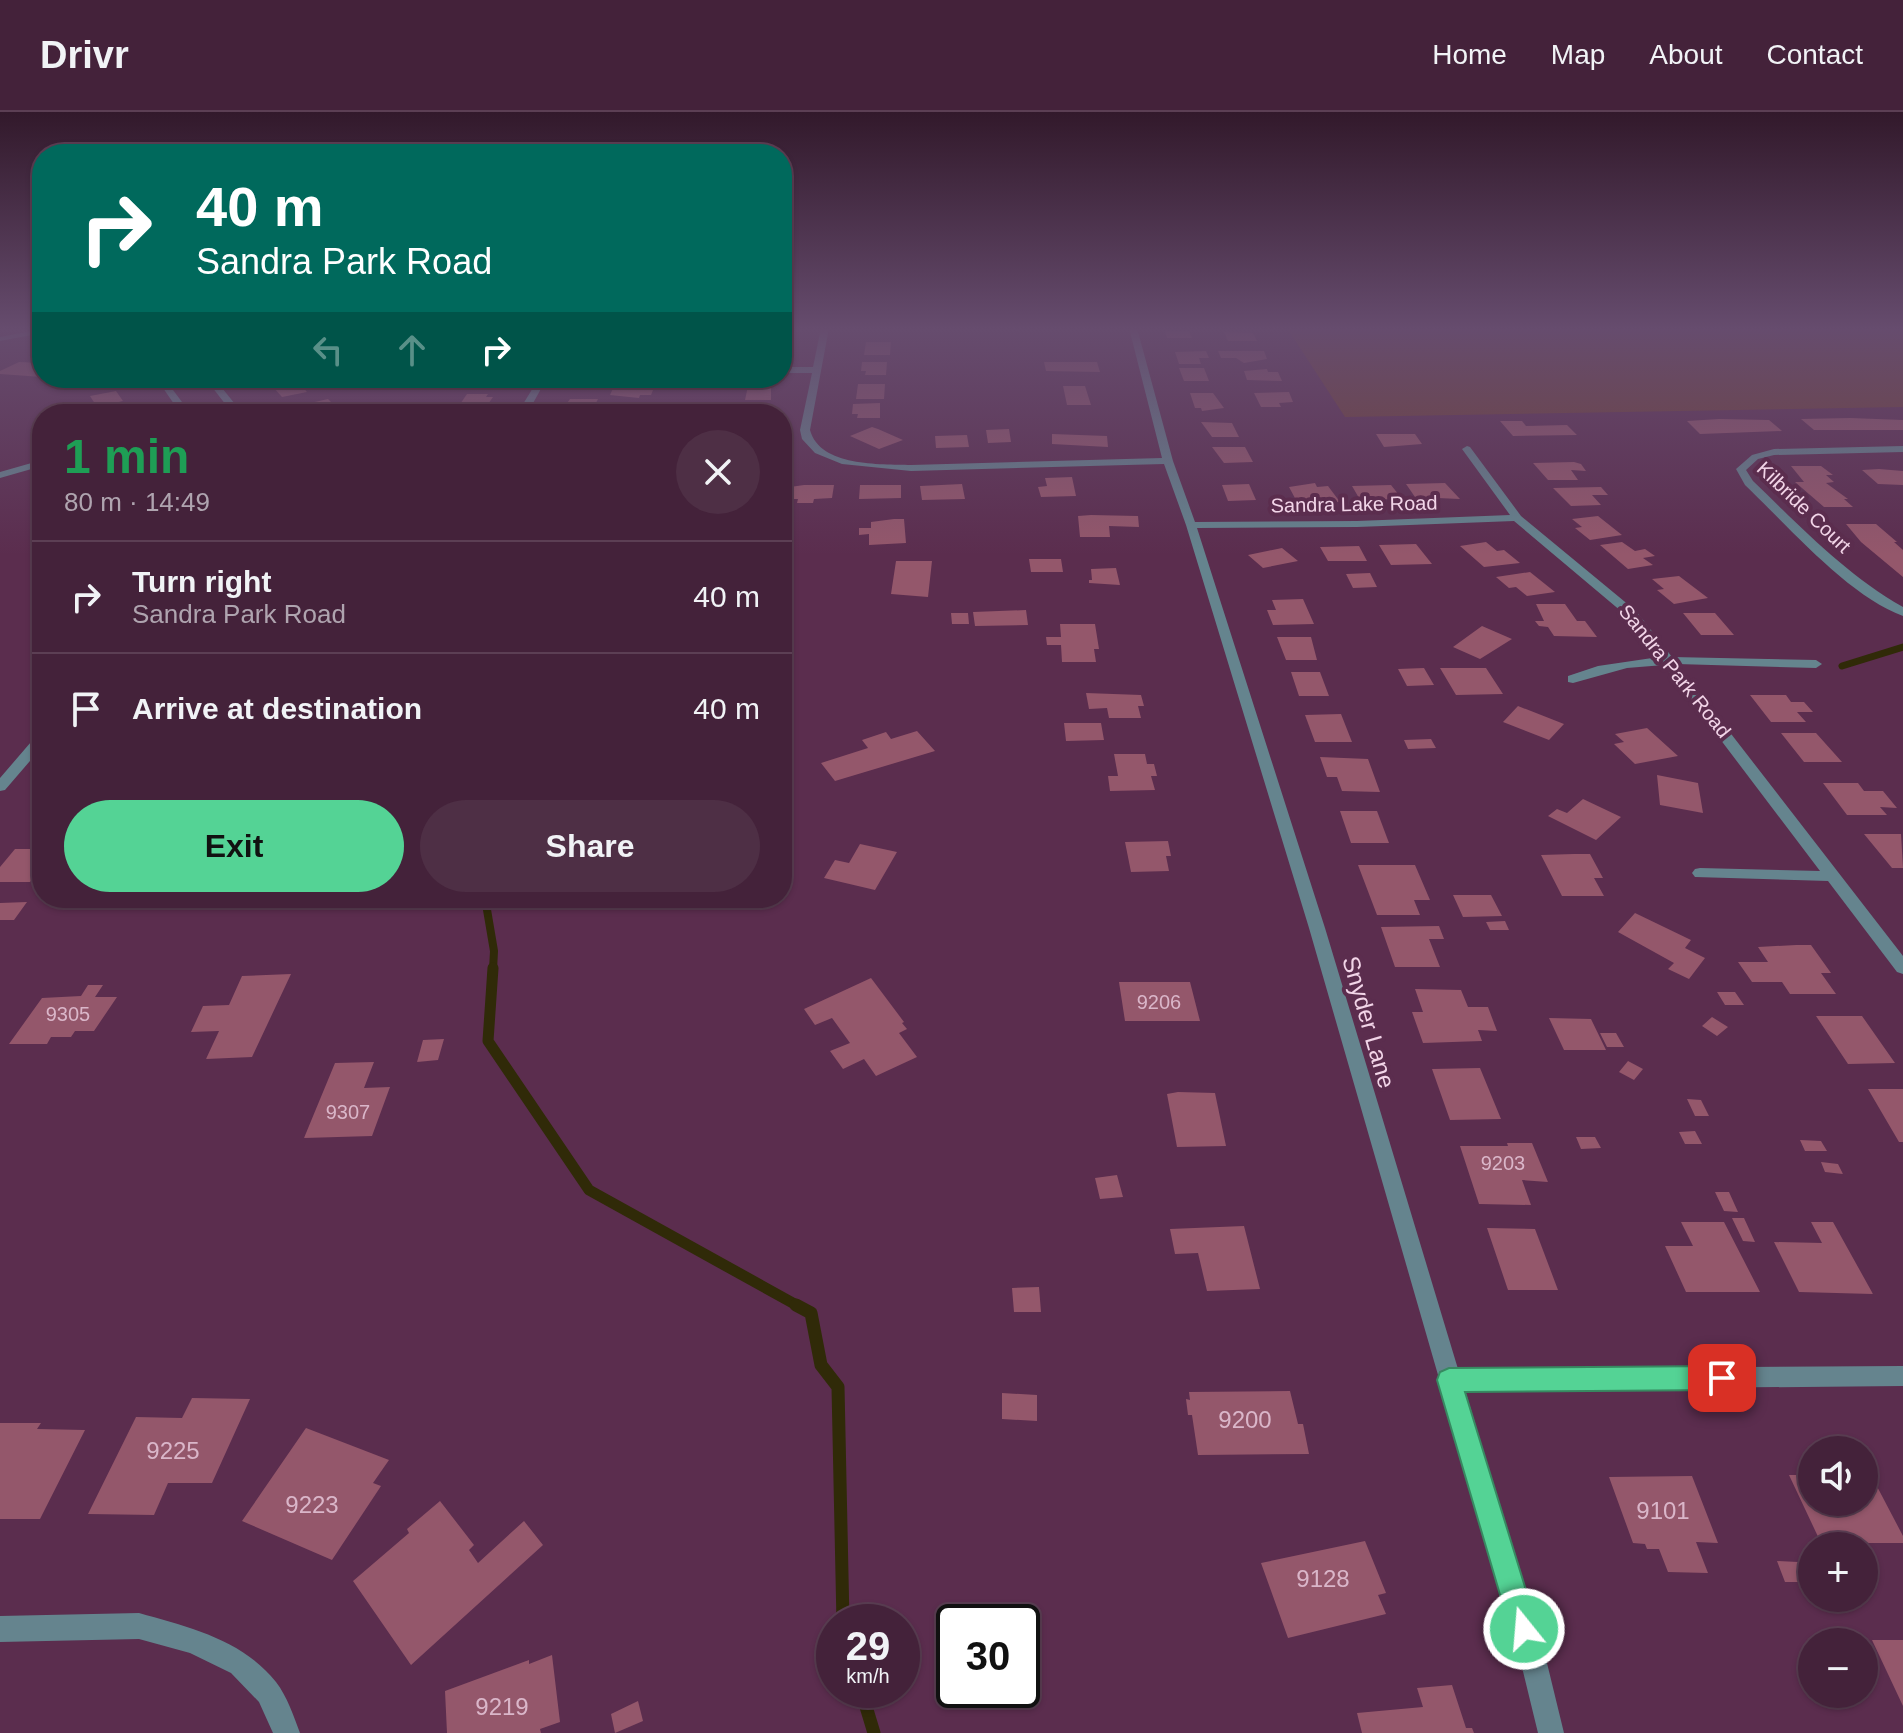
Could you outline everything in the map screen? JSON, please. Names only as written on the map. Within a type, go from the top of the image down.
[{"type":"street","points":[[810,404],[805,438],[813,449],[848,462],[906,468],[1168,461]]},
{"type":"street","name":"Snyder Lane","points":[[1153,404],[1168,461],[1191,525],[1317,928],[1533,1659],[1551,1733]]},
{"type":"street","name":"Sandra Park Road","points":[[1467,449],[1517,518],[1625,606],[1672,662],[1903,968]]},
{"type":"street","name":"Kilbride Court","points":[[1903,449],[1774,452],[1748,460],[1741,469],[1749,483],[1848,575],[1883,602],[1903,612]]},
{"type":"street","points":[[0,475],[32,466]]},
{"type":"street","name":"Sandra Lake Road","points":[[1191,525],[1357,524],[1517,518]]},
{"type":"street","points":[[1573,679],[1617,666],[1672,662],[1816,664]]},
{"type":"street","points":[[0,787],[32,750]]},
{"type":"street","points":[[1700,873],[1833,876]]},
{"type":"street","points":[[1449,1380],[1903,1376]]},
{"type":"street","points":[[0,1629],[139,1626],[194,1641],[240,1664],[268,1693],[287,1733]]},
{"type":"shaded area","points":[[1336,404],[1903,404],[1903,407],[1345,417]]},
{"type":"building","points":[[853,404],[880,404],[880,418],[857,418],[858,414],[852,414]]},
{"type":"building","points":[[1194,404],[1221,404],[1224,408],[1202,411]]},
{"type":"building","points":[[1259,404],[1279,404],[1281,407],[1261,407]]},
{"type":"building","points":[[1801,419],[1903,420],[1903,430],[1814,430]]},
{"type":"building","points":[[1769,420],[1782,431],[1700,434],[1687,421]]},
{"type":"building","points":[[1500,421],[1522,421],[1526,426],[1567,425],[1577,435],[1513,436]]},
{"type":"building","points":[[1201,422],[1232,423],[1239,437],[1212,437]]},
{"type":"building","points":[[872,427],[903,440],[879,449],[850,436]]},
{"type":"building","points":[[1009,429],[1011,442],[988,443],[986,430]]},
{"type":"building","points":[[1052,434],[1107,436],[1108,447],[1052,444]]},
{"type":"building","points":[[1376,434],[1415,434],[1422,444],[1384,447]]},
{"type":"building","points":[[967,435],[969,447],[936,448],[935,436]]},
{"type":"building","points":[[1212,447],[1245,447],[1253,462],[1224,463]]},
{"type":"building","points":[[1533,463],[1581,464],[1586,471],[1571,470],[1578,480],[1548,480]]},
{"type":"building","points":[[1791,466],[1821,466],[1833,475],[1826,475],[1834,482],[1826,483],[1848,499],[1844,499],[1853,507],[1824,507],[1795,482],[1804,482]]},
{"type":"building","points":[[1862,470],[1903,471],[1903,485],[1878,484]]},
{"type":"building","points":[[1072,477],[1076,496],[1041,497],[1038,487],[1047,486],[1045,478]]},
{"type":"building","points":[[1315,483],[1317,487],[1328,486],[1340,502],[1296,500],[1289,487]]},
{"type":"building","points":[[1445,483],[1460,499],[1415,497],[1406,484]]},
{"type":"building","points":[[962,484],[965,499],[922,500],[920,486]]},
{"type":"building","points":[[1249,484],[1256,500],[1228,501],[1222,485]]},
{"type":"building","points":[[834,485],[832,498],[814,499],[813,503],[797,503],[798,499],[792,499],[792,487]]},
{"type":"building","points":[[860,485],[901,485],[901,498],[859,499]]},
{"type":"building","points":[[1391,485],[1403,500],[1359,498],[1352,486]]},
{"type":"building","points":[[1601,487],[1608,495],[1592,495],[1601,505],[1571,506],[1553,488]]},
{"type":"building","points":[[1078,516],[1138,516],[1139,527],[1109,526],[1110,537],[1080,537]]},
{"type":"building","points":[[1598,516],[1622,535],[1590,540],[1575,528],[1582,527],[1572,519]]},
{"type":"building","points":[[904,519],[906,543],[869,545],[869,534],[859,535],[859,528],[871,528],[871,522]]},
{"type":"building","points":[[1846,524],[1876,524],[1897,542],[1894,542],[1903,550],[1903,577],[1861,542]]},
{"type":"building","points":[[1486,542],[1497,551],[1504,550],[1520,563],[1484,567],[1460,546]]},
{"type":"building","points":[[1622,542],[1635,551],[1645,549],[1655,556],[1643,558],[1653,565],[1628,569],[1600,545]]},
{"type":"building","points":[[1416,544],[1432,564],[1391,565],[1379,545]]},
{"type":"building","points":[[1359,546],[1367,561],[1328,561],[1320,547]]},
{"type":"building","points":[[1282,548],[1298,561],[1263,568],[1248,555]]},
{"type":"building","points":[[1029,559],[1061,559],[1063,572],[1031,572]]},
{"type":"building","points":[[896,561],[932,561],[928,597],[891,594]]},
{"type":"building","points":[[1116,568],[1120,585],[1089,583],[1092,580],[1091,569]]},
{"type":"building","points":[[1530,572],[1555,592],[1527,596],[1516,587],[1509,588],[1496,577]]},
{"type":"building","points":[[1370,573],[1377,587],[1353,588],[1346,574]]},
{"type":"building","points":[[1679,576],[1708,598],[1674,604],[1657,590],[1664,589],[1652,579]]},
{"type":"building","points":[[1303,599],[1314,624],[1273,625],[1267,610],[1276,610],[1272,600]]},
{"type":"building","points":[[1536,604],[1565,604],[1577,621],[1585,621],[1597,637],[1554,636],[1548,627],[1539,626],[1535,621],[1544,621]]},
{"type":"building","points":[[1026,610],[1028,625],[975,626],[973,612]]},
{"type":"building","points":[[951,613],[968,613],[969,624],[952,624]]},
{"type":"building","points":[[1683,613],[1715,613],[1734,635],[1701,635]]},
{"type":"building","points":[[1060,624],[1095,624],[1099,649],[1094,649],[1096,662],[1062,662],[1061,645],[1047,645],[1046,637],[1061,637]]},
{"type":"building","points":[[1482,626],[1512,639],[1480,659],[1453,647]]},
{"type":"building","points":[[1277,637],[1311,637],[1317,660],[1286,660]]},
{"type":"building","points":[[1424,668],[1434,685],[1407,686],[1398,669]]},
{"type":"building","points":[[1440,668],[1486,668],[1503,694],[1456,695]]},
{"type":"building","points":[[1291,672],[1320,672],[1329,696],[1299,696]]},
{"type":"building","points":[[1086,693],[1141,695],[1144,706],[1138,706],[1141,718],[1109,718],[1107,708],[1089,709]]},
{"type":"building","points":[[1750,695],[1786,695],[1791,702],[1804,702],[1813,712],[1797,712],[1806,722],[1771,722]]},
{"type":"building","points":[[1518,706],[1564,724],[1549,740],[1503,722]]},
{"type":"building","points":[[1341,714],[1352,742],[1315,742],[1305,715]]},
{"type":"building","points":[[1064,723],[1101,723],[1104,740],[1066,741]]},
{"type":"building","points":[[1647,728],[1678,756],[1635,764],[1614,744],[1624,742],[1615,734]]},
{"type":"building","points":[[917,731],[935,751],[835,781],[821,763],[868,748],[862,740],[886,732],[891,739]]},
{"type":"building","points":[[1781,733],[1816,733],[1842,762],[1804,762]]},
{"type":"building","points":[[1431,739],[1436,748],[1408,749],[1404,740]]},
{"type":"building","points":[[1114,754],[1145,754],[1147,764],[1154,764],[1157,776],[1151,776],[1155,790],[1110,791],[1108,776],[1118,776]]},
{"type":"building","points":[[1320,757],[1368,759],[1380,792],[1342,791],[1337,777],[1327,777]]},
{"type":"building","points":[[1657,775],[1698,783],[1703,813],[1660,805]]},
{"type":"building","points":[[1823,783],[1858,783],[1864,791],[1883,791],[1897,808],[1880,807],[1887,815],[1847,815]]},
{"type":"building","points":[[1583,799],[1621,817],[1596,840],[1548,816],[1557,809],[1567,813]]},
{"type":"building","points":[[1340,811],[1377,811],[1389,843],[1351,843]]},
{"type":"building","points":[[1864,834],[1901,834],[1903,868],[1892,868]]},
{"type":"building","points":[[1168,841],[1171,856],[1166,856],[1169,871],[1131,872],[1125,842]]},
{"type":"building","points":[[860,844],[897,852],[875,890],[824,878],[835,860],[849,863]]},
{"type":"building","points":[[15,849],[32,849],[30,882],[0,882],[0,867]]},
{"type":"building","points":[[1590,854],[1603,878],[1594,878],[1604,896],[1562,896],[1541,855]]},
{"type":"building","points":[[1358,865],[1415,865],[1430,900],[1414,900],[1420,915],[1377,915]]},
{"type":"building","points":[[1453,895],[1491,895],[1502,916],[1463,917]]},
{"type":"building","points":[[27,902],[14,920],[0,920],[0,903]]},
{"type":"building","points":[[1635,913],[1691,940],[1685,948],[1705,958],[1689,979],[1668,969],[1674,963],[1618,932]]},
{"type":"building","points":[[1505,921],[1509,930],[1490,930],[1486,922]]},
{"type":"building","points":[[1439,926],[1444,939],[1429,939],[1440,967],[1395,967],[1381,927]]},
{"type":"building","points":[[1811,945],[1831,973],[1821,973],[1836,994],[1790,994],[1782,982],[1752,982],[1738,962],[1768,962],[1758,947]]},
{"type":"building","points":[[291,974],[252,1057],[206,1059],[219,1031],[191,1032],[203,1006],[229,1005],[242,976]]},
{"type":"building","points":[[871,978],[904,1022],[907,1029],[899,1033],[917,1057],[876,1076],[864,1059],[843,1069],[830,1051],[850,1043],[832,1018],[815,1025],[804,1009]]},
{"type":"building","points":[[1119,982],[1190,982],[1200,1021],[1125,1021]]},
{"type":"building","points":[[88,985],[103,985],[95,997],[117,997],[94,1031],[75,1031],[71,1037],[51,1037],[47,1044],[9,1044],[42,998],[81,996]]},
{"type":"building","points":[[1415,989],[1461,990],[1468,1007],[1488,1007],[1497,1031],[1478,1030],[1482,1041],[1423,1043],[1412,1012],[1423,1012]]},
{"type":"building","points":[[1717,992],[1735,992],[1744,1005],[1725,1005]]},
{"type":"building","points":[[1816,1016],[1862,1016],[1895,1063],[1848,1064]]},
{"type":"building","points":[[1712,1017],[1728,1027],[1717,1036],[1702,1026]]},
{"type":"building","points":[[1549,1018],[1591,1019],[1606,1050],[1564,1050]]},
{"type":"building","points":[[1600,1033],[1616,1033],[1624,1047],[1607,1047]]},
{"type":"building","points":[[444,1039],[438,1060],[417,1062],[423,1040]]},
{"type":"building","points":[[1628,1061],[1643,1069],[1634,1080],[1619,1072]]},
{"type":"building","points":[[374,1062],[364,1088],[390,1087],[372,1136],[304,1138],[335,1063]]},
{"type":"building","points":[[1480,1068],[1501,1119],[1450,1120],[1432,1069]]},
{"type":"building","points":[[1868,1089],[1903,1089],[1903,1142],[1899,1142]]},
{"type":"building","points":[[1215,1093],[1226,1146],[1177,1147],[1167,1094]]},
{"type":"building","points":[[1687,1099],[1701,1100],[1709,1116],[1695,1116]]},
{"type":"building","points":[[1695,1131],[1702,1144],[1685,1144],[1679,1132]]},
{"type":"building","points":[[1576,1137],[1595,1137],[1601,1148],[1581,1149]]},
{"type":"building","points":[[1800,1140],[1821,1141],[1827,1151],[1805,1151]]},
{"type":"building","points":[[1507,1143],[1532,1143],[1548,1182],[1522,1180],[1531,1205],[1479,1204],[1460,1146],[1508,1146]]},
{"type":"building","points":[[1821,1162],[1838,1164],[1843,1174],[1825,1172]]},
{"type":"building","points":[[1117,1175],[1123,1197],[1100,1199],[1095,1178]]},
{"type":"building","points":[[1715,1192],[1729,1192],[1738,1212],[1724,1211]]},
{"type":"building","points":[[1732,1218],[1744,1218],[1755,1242],[1743,1241]]},
{"type":"building","points":[[1681,1222],[1724,1222],[1760,1292],[1686,1292],[1665,1246],[1693,1246]]},
{"type":"building","points":[[1811,1222],[1833,1222],[1873,1294],[1799,1292],[1774,1242],[1822,1243]]},
{"type":"building","points":[[1244,1226],[1260,1289],[1207,1291],[1198,1253],[1175,1254],[1170,1229]]},
{"type":"building","points":[[1487,1228],[1535,1229],[1558,1290],[1508,1290]]},
{"type":"building","points":[[1039,1287],[1041,1312],[1014,1312],[1012,1288]]},
{"type":"building","points":[[1290,1391],[1298,1424],[1303,1424],[1309,1454],[1198,1455],[1192,1415],[1188,1415],[1186,1399],[1190,1400],[1189,1392]]},
{"type":"building","points":[[1002,1393],[1037,1395],[1037,1421],[1002,1419]]},
{"type":"building","points":[[192,1398],[250,1399],[212,1483],[168,1483],[154,1515],[88,1514],[136,1417],[182,1418]]},
{"type":"building","points":[[0,1423],[41,1423],[37,1429],[85,1430],[40,1519],[0,1519]]},
{"type":"building","points":[[306,1428],[389,1460],[373,1483],[381,1486],[332,1560],[242,1521]]},
{"type":"building","points":[[1789,1475],[1798,1475],[1798,1494]]},
{"type":"building","points":[[1692,1476],[1718,1543],[1696,1542],[1708,1573],[1668,1572],[1659,1549],[1647,1549],[1645,1544],[1633,1543],[1609,1477]]},
{"type":"building","points":[[1878,1488],[1903,1536],[1903,1543],[1878,1543],[1878,1532],[1816,1532],[1808,1516],[1878,1516]]},
{"type":"building","points":[[440,1501],[474,1545],[469,1550],[478,1563],[524,1521],[543,1545],[411,1665],[353,1581],[409,1533],[407,1529]]},
{"type":"building","points":[[1365,1541],[1386,1593],[1378,1595],[1386,1614],[1288,1638],[1261,1563]]},
{"type":"building","points":[[1777,1561],[1798,1562],[1798,1582],[1785,1582]]},
{"type":"building","points":[[1878,1640],[1903,1640],[1903,1706],[1878,1653]]},
{"type":"building","points":[[552,1655],[560,1722],[540,1729],[541,1733],[447,1733],[445,1691],[529,1660],[529,1664]]},
{"type":"building","points":[[1452,1685],[1466,1728],[1472,1728],[1474,1733],[1362,1733],[1357,1713],[1423,1707],[1417,1688]]},
{"type":"building","points":[[638,1701],[643,1721],[615,1733],[611,1714]]},
{"type":"waterway","points":[[1842,666],[1903,647]]},
{"type":"waterway","points":[[487,908],[494,951],[493,970]]},
{"type":"waterway","points":[[493,968],[488,1041],[589,1190],[800,1307]]},
{"type":"waterway","points":[[796,1305],[811,1313],[821,1365],[838,1387],[843,1604]]},
{"type":"waterway","points":[[866,1708],[874,1733]]},
{"type":"route","points":[[1524,1629],[1449,1380],[1722,1378]]}]
